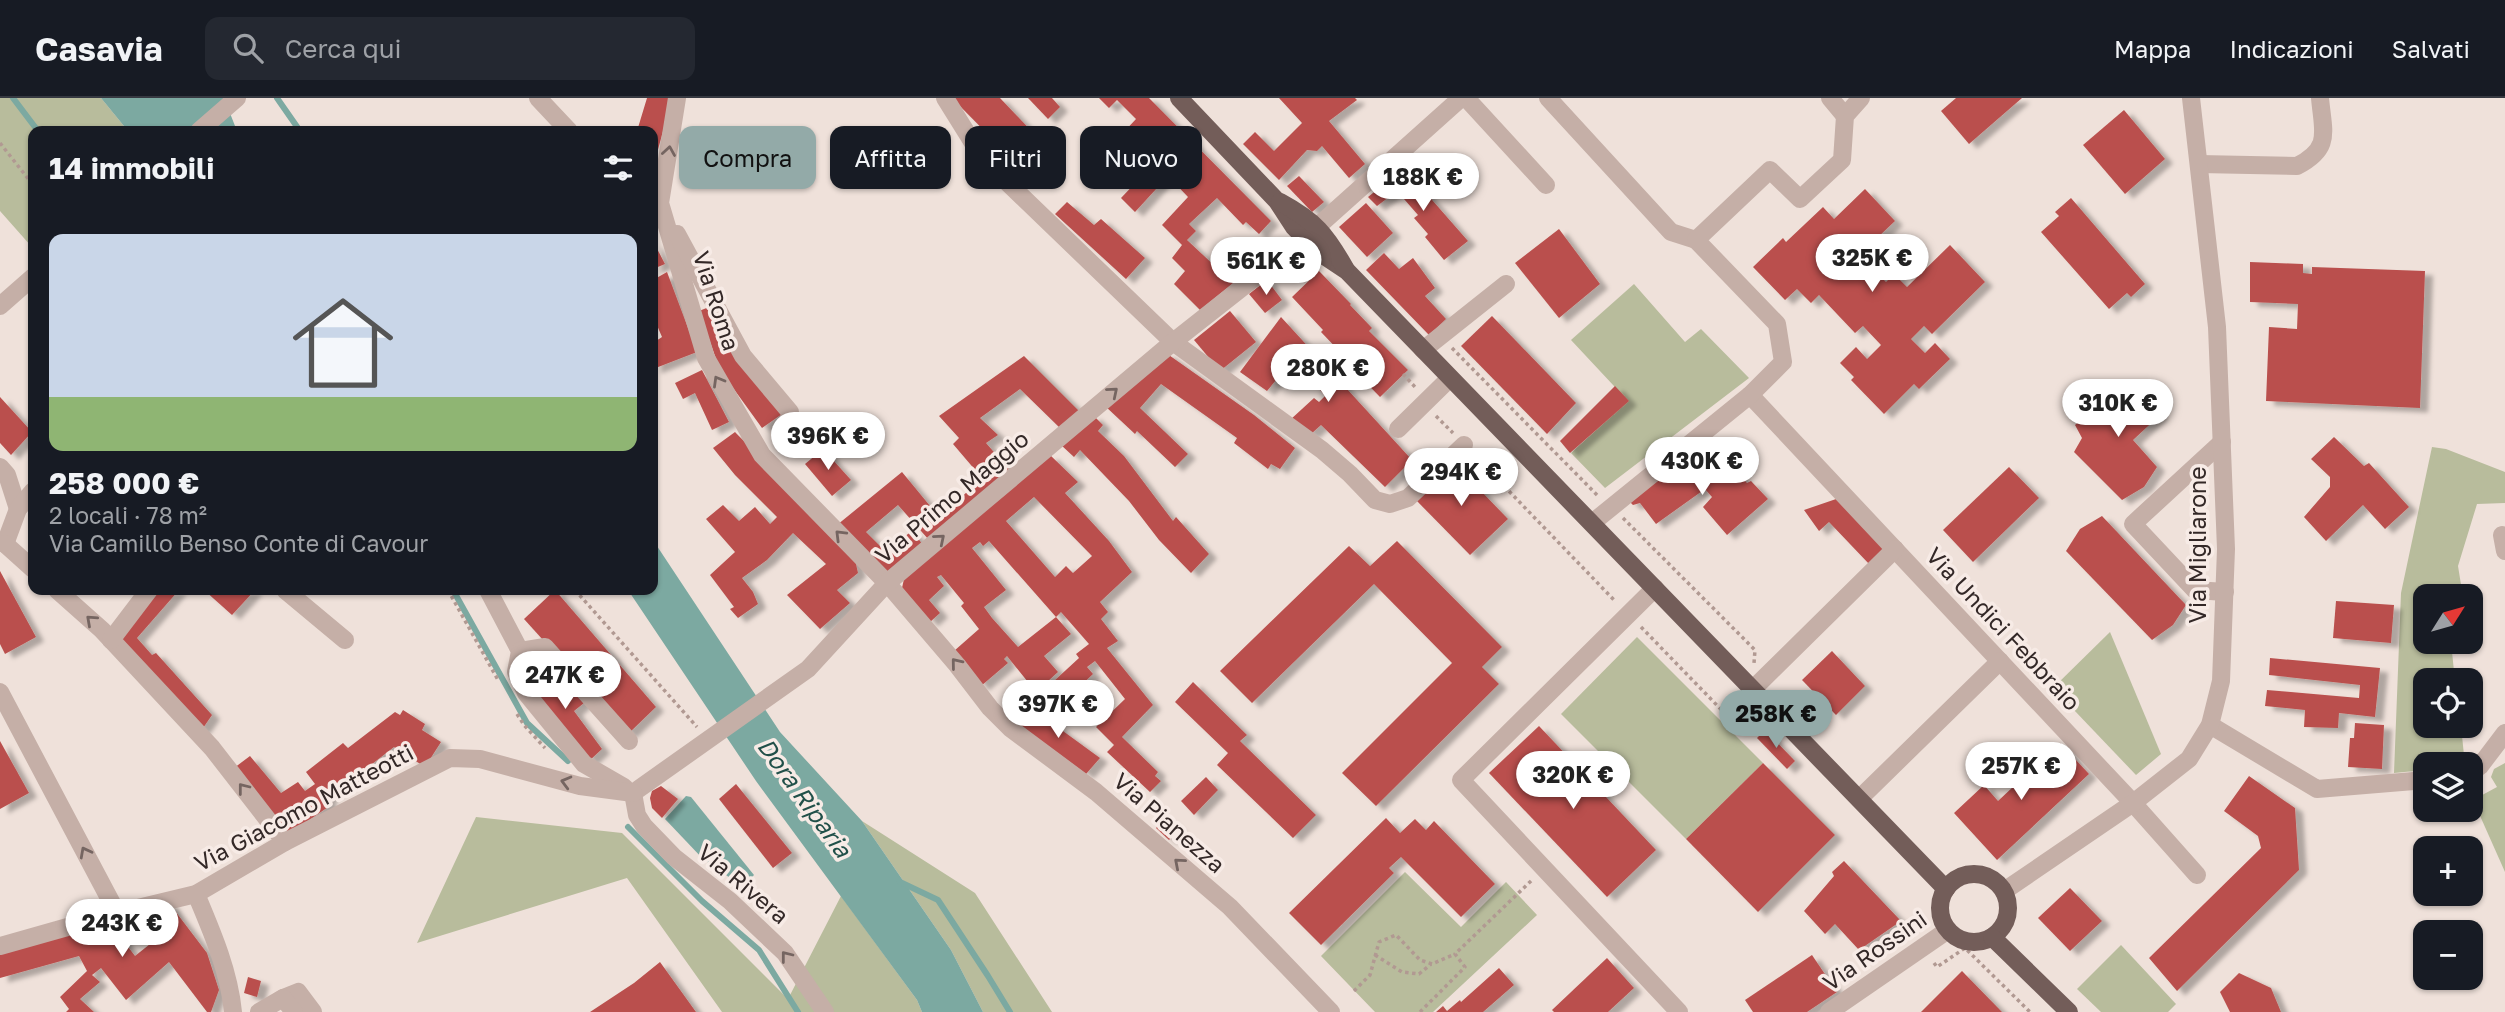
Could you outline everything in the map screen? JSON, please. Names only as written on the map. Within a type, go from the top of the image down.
[{"type":"main road","points":[[1179,98],[1277,201],[1306,216],[1311,233],[1329,240],[1347,271],[1946,889]]},
{"type":"main road","points":[[1964,875],[1987,876],[1997,882],[2004,891],[2008,911],[2006,921],[1992,937],[1973,942],[1964,940],[1948,930],[1942,920],[1940,909],[1946,889],[1954,880],[1964,875]]},
{"type":"main road","points":[[1992,937],[2069,1012]]},
{"type":"street","points":[[205,126],[237,98]]},
{"type":"street","points":[[538,98],[564,126]]},
{"type":"street","name":"Via Roma","points":[[658,198],[677,98]]},
{"type":"street","points":[[945,98],[984,159],[1172,342],[1322,450],[1375,500],[1390,504],[1408,498],[1464,445]]},
{"type":"street","points":[[1462,98],[1546,185]]},
{"type":"street","name":"Via Primo Maggio","points":[[633,793],[808,669],[887,583],[1172,342],[1311,233],[1462,98]]},
{"type":"street","points":[[1548,98],[1671,232],[1696,240],[1777,324],[1783,362],[1750,395],[1592,523]]},
{"type":"street","points":[[1830,98],[1845,116]]},
{"type":"street","points":[[1696,240],[1770,170],[1800,199],[1842,160],[1845,116],[1861,98]]},
{"type":"street","name":"Via Migliarone","points":[[2004,891],[2133,803],[2189,759],[2210,725],[2221,681],[2227,549],[2217,327],[2191,98]]},
{"type":"street","points":[[2199,164],[2297,166],[2308,160],[2320,150],[2323,138],[2320,98]]},
{"type":"street","points":[[658,205],[743,356],[790,412]]},
{"type":"street","name":"Via Roma","points":[[658,206],[706,358],[752,440],[762,456],[887,583]]},
{"type":"street","points":[[0,306],[28,281]]},
{"type":"street","points":[[1423,350],[1506,284]]},
{"type":"street","points":[[1398,429],[1450,378]]},
{"type":"street","name":"Via Undici Febbraio","points":[[1750,395],[2133,803],[2197,875]]},
{"type":"street","points":[[2222,443],[2133,524],[2195,590],[2225,592]]},
{"type":"street","points":[[0,467],[7,475],[19,509]]},
{"type":"street","points":[[28,497],[19,509],[3,545],[28,565]]},
{"type":"street","points":[[1752,689],[1895,550]]},
{"type":"street","name":"Via Pianezza","points":[[887,583],[990,708],[1010,727],[1096,792],[1230,908],[1331,1012]]},
{"type":"street","points":[[1655,588],[1461,780],[1679,1012]]},
{"type":"street","points":[[62,595],[111,640],[212,748],[285,842]]},
{"type":"street","points":[[111,640],[145,595]]},
{"type":"street","points":[[291,595],[345,640]]},
{"type":"street","points":[[491,595],[520,651],[516,672],[526,693],[584,764],[633,793]]},
{"type":"street","points":[[520,651],[545,647],[629,741]]},
{"type":"street","points":[[1859,799],[2000,661]]},
{"type":"street","points":[[0,692],[117,913]]},
{"type":"street","points":[[2210,725],[2317,789],[2413,781]]},
{"type":"street","points":[[2483,762],[2505,733]]},
{"type":"street","name":"Via Giacomo Matteotti","points":[[0,946],[196,894],[285,842],[450,758],[480,759],[580,786],[633,793]]},
{"type":"street","name":"Via Rivera","points":[[633,793],[637,815],[645,826],[674,857],[730,901],[785,953],[825,1012]]},
{"type":"street","points":[[196,894],[230,987],[233,1012]]},
{"type":"street","name":"Via Rossini","points":[[1829,1012],[1948,930]]},
{"type":"street","points":[[260,1012],[288,1005],[298,992],[313,1012]]},
{"type":"path","points":[[0,144],[28,179]]},
{"type":"path","points":[[1464,445],[1739,728]]},
{"type":"path","points":[[579,595],[699,729]]},
{"type":"path","points":[[1375,955],[1402,972],[1419,974],[1432,964],[1455,954],[1544,869]]},
{"type":"path","points":[[1354,990],[1370,975],[1379,942],[1396,935],[1420,960],[1432,964]]},
{"type":"path","points":[[1922,948],[1937,967],[1965,948],[2030,1012]]},
{"type":"path","points":[[1420,1012],[1465,967],[1455,954]]},
{"type":"green space","points":[[0,98],[101,98],[124,126],[28,126],[28,243],[0,211]]},
{"type":"green space","points":[[1634,284],[1685,342],[1701,329],[1749,378],[1605,488],[1571,453],[1628,401],[1571,340]]},
{"type":"green space","points":[[2432,447],[2446,449],[2505,472],[2505,503],[2477,504],[2458,566],[2461,584],[2413,584],[2413,654],[2452,654],[2454,668],[2413,668],[2413,738],[2462,738],[2464,752],[2413,752],[2413,771],[2394,773],[2401,593]]},
{"type":"green space","points":[[2110,632],[2161,754],[2136,775],[2053,688]]},
{"type":"green space","points":[[1637,637],[1763,763],[1686,839],[1561,714]]},
{"type":"green space","points":[[2505,763],[2505,872],[2483,822],[2483,795],[2497,787],[2491,777],[2494,769]]},
{"type":"green space","points":[[476,817],[622,833],[788,999],[841,896],[917,1000],[922,1012],[722,1012],[627,878],[417,943]]},
{"type":"green space","points":[[862,821],[975,893],[1052,1012],[983,1012],[951,950]]},
{"type":"green space","points":[[1405,872],[1461,927],[1506,882],[1537,915],[1433,1012],[1375,1012],[1321,956]]},
{"type":"green space","points":[[2121,945],[2176,1004],[2168,1012],[2101,1012],[2077,989]]},
{"type":"water","points":[[101,98],[224,98],[235,126],[124,126]]},
{"type":"water","name":"Dora Riparia","points":[[658,548],[780,732],[862,821],[951,950],[983,1012],[922,1012],[917,1000],[756,781],[631,595],[658,595]]},
{"type":"water","points":[[686,796],[691,797],[754,875],[743,887],[703,859],[665,819]]},
{"type":"building","points":[[647,98],[672,98],[658,150],[658,126],[639,126]]},
{"type":"building","points":[[952,98],[1000,98],[1027,126],[980,126]]},
{"type":"building","points":[[1028,98],[1052,98],[1060,107],[1048,119]]},
{"type":"building","points":[[1099,98],[1149,98],[1177,126],[1129,126],[1136,119],[1117,100],[1109,108]]},
{"type":"building","points":[[1279,98],[1355,98],[1357,100],[1329,121],[1365,164],[1349,178],[1322,146],[1317,151],[1307,150],[1279,180],[1243,144],[1255,132],[1274,151],[1302,123]]},
{"type":"building","points":[[1956,98],[2022,98],[1969,144],[1941,111]]},
{"type":"building","points":[[2124,110],[2165,159],[2125,194],[2083,145]]},
{"type":"building","points":[[1202,151],[1271,221],[1259,234],[1246,222],[1243,225],[1217,198],[1189,224],[1196,231],[1187,240],[1233,283],[1200,310],[1174,284],[1185,271],[1172,258],[1182,245],[1162,225],[1188,197],[1180,189],[1202,189]]},
{"type":"building","points":[[1404,168],[1468,241],[1444,260],[1414,218],[1418,215],[1397,191],[1377,206],[1368,197]]},
{"type":"building","points":[[1299,176],[1324,202],[1312,212],[1287,186]]},
{"type":"building","points":[[1130,189],[1156,189],[1135,212],[1121,198]]},
{"type":"building","points":[[1865,189],[1895,221],[1876,239],[1891,254],[1874,270],[1886,282],[1894,274],[1907,287],[1950,245],[1985,282],[1932,334],[1924,326],[1911,339],[1925,353],[1935,343],[1950,359],[1919,389],[1914,384],[1884,414],[1851,380],[1854,377],[1840,363],[1856,347],[1867,359],[1881,345],[1863,326],[1855,333],[1819,295],[1811,303],[1797,289],[1785,300],[1753,267],[1783,238],[1786,242],[1823,207],[1834,219]]},
{"type":"building","points":[[2071,198],[2145,284],[2131,297],[2127,293],[2109,309],[2041,232],[2059,216],[2055,212]]},
{"type":"building","points":[[1067,202],[1094,225],[1101,219],[1145,258],[1126,279],[1055,214]]},
{"type":"building","points":[[1366,203],[1393,233],[1367,257],[1339,227]]},
{"type":"building","points":[[1559,229],[1600,284],[1559,318],[1515,263]]},
{"type":"building","points":[[658,251],[665,264],[658,267]]},
{"type":"building","points":[[1384,253],[1399,269],[1413,258],[1435,288],[1425,296],[1446,319],[1429,335],[1366,270]]},
{"type":"building","points":[[2250,262],[2303,264],[2303,273],[2312,274],[2312,267],[2425,271],[2420,408],[2266,401],[2269,327],[2297,329],[2298,304],[2250,302]]},
{"type":"building","points":[[1319,271],[1372,328],[1369,331],[1408,370],[1380,397],[1341,357],[1343,355],[1321,332],[1323,330],[1292,297]]},
{"type":"building","points":[[667,272],[697,352],[658,367],[658,340],[662,337],[658,328],[658,277]]},
{"type":"building","points":[[1267,280],[1282,300],[1265,313],[1249,294]]},
{"type":"building","points":[[709,307],[782,414],[762,428],[728,381],[725,384],[699,311]]},
{"type":"building","points":[[1230,311],[1256,342],[1220,371],[1194,340]]},
{"type":"building","points":[[1492,316],[1576,403],[1547,434],[1461,346]]},
{"type":"building","points":[[1281,317],[1412,460],[1385,487],[1321,425],[1311,434],[1290,420],[1314,398],[1319,402],[1325,396],[1294,358],[1267,391],[1240,372]]},
{"type":"building","points":[[1166,353],[1254,415],[1295,448],[1280,469],[1271,464],[1268,469],[1234,443],[1237,438],[1161,384],[1140,408],[1188,454],[1175,467],[1137,431],[1135,434],[1105,406]]},
{"type":"building","points":[[1024,356],[1080,412],[1061,429],[1020,389],[980,418],[998,435],[986,443],[1012,473],[929,540],[898,505],[866,532],[885,551],[912,531],[924,546],[886,576],[837,525],[902,472],[935,512],[951,500],[954,504],[982,478],[953,444],[959,438],[939,416]]},
{"type":"building","points":[[702,370],[729,422],[712,430],[695,393],[683,399],[675,383]]},
{"type":"building","points":[[2125,379],[2146,392],[2160,415],[2133,440],[2157,467],[2144,487],[2122,500],[2074,452],[2082,438],[2075,425]]},
{"type":"building","points":[[1615,386],[1629,401],[1570,453],[1560,441]]},
{"type":"building","points":[[0,397],[28,428],[28,436],[11,455],[0,443]]},
{"type":"building","points":[[1093,415],[1103,425],[1098,431],[1124,456],[1173,521],[1176,517],[1209,554],[1191,573],[1159,540],[1129,501],[1080,450],[1074,457],[1061,445]]},
{"type":"building","points":[[735,432],[854,555],[858,573],[837,590],[850,603],[820,629],[787,595],[826,564],[793,533],[767,560],[742,578],[758,604],[738,618],[730,609],[734,607],[710,575],[735,552],[706,519],[723,505],[739,521],[755,507],[770,524],[777,517],[735,475],[713,448]]},
{"type":"building","points":[[2334,437],[2364,466],[2369,463],[2409,507],[2385,529],[2363,505],[2326,541],[2304,517],[2330,487],[2330,477],[2311,459]]},
{"type":"building","points":[[823,449],[851,480],[832,496],[805,464]]},
{"type":"building","points":[[1050,455],[1078,482],[1065,493],[1109,541],[1132,572],[1100,602],[1108,612],[1101,619],[1118,641],[1107,648],[1153,705],[1122,737],[1158,772],[1155,776],[1161,781],[1150,792],[1107,752],[1114,745],[1096,727],[1125,699],[1095,661],[1087,667],[1093,674],[1056,709],[1041,693],[1079,658],[1076,654],[1089,644],[1061,612],[1056,617],[1071,634],[1044,656],[1058,672],[1036,692],[1007,656],[1004,659],[1008,663],[981,686],[954,651],[979,629],[961,606],[964,603],[941,575],[937,577],[944,586],[929,600],[940,613],[930,622],[902,588],[904,579]],"holes":[[[1034,497],[1092,556],[1073,573],[1066,566],[1055,577],[1006,521]],[[989,541],[1056,617],[1018,647],[984,607],[1006,590],[972,548],[980,542],[983,546]]]},
{"type":"building","points":[[1452,461],[1508,519],[1470,555],[1414,498]]},
{"type":"building","points":[[1725,467],[1731,474],[1736,472],[1747,483],[1751,481],[1768,499],[1727,535],[1703,507],[1712,497],[1705,489],[1656,524],[1640,503],[1633,505],[1627,499],[1670,469],[1684,481],[1696,471],[1701,478],[1712,470],[1715,475],[1720,468]]},
{"type":"building","points":[[2009,467],[2039,498],[1973,562],[1943,530]]},
{"type":"building","points":[[1839,498],[1888,547],[1870,565],[1829,522],[1819,531],[1804,510]]},
{"type":"building","points":[[2102,516],[2186,605],[2173,625],[2152,640],[2066,551],[2080,529]]},
{"type":"building","points":[[1397,541],[1502,647],[1482,667],[1499,684],[1376,806],[1342,773],[1452,663],[1374,584],[1252,703],[1220,671],[1349,546],[1370,566]]},
{"type":"building","points":[[0,571],[36,637],[5,654],[0,644]]},
{"type":"building","points":[[151,595],[175,595],[137,638],[152,655],[156,653],[212,715],[201,731],[119,640]]},
{"type":"building","points":[[210,595],[250,595],[232,615]]},
{"type":"building","points":[[550,595],[559,595],[656,707],[628,734],[524,619]]},
{"type":"building","points":[[2336,601],[2394,605],[2391,643],[2333,638]]},
{"type":"building","points":[[1832,651],[1865,686],[1836,715],[1802,680]]},
{"type":"building","points":[[2270,658],[2380,668],[2375,717],[2339,713],[2338,728],[2304,727],[2305,710],[2265,706],[2267,690],[2359,698],[2360,685],[2269,675]]},
{"type":"building","points":[[539,669],[552,686],[563,678],[584,703],[574,711],[602,749],[589,761],[526,681]]},
{"type":"building","points":[[1193,682],[1247,735],[1240,741],[1316,815],[1293,838],[1217,765],[1228,753],[1175,702]]},
{"type":"building","points":[[1030,707],[1100,758],[1086,774],[1014,721]]},
{"type":"building","points":[[403,710],[425,724],[422,730],[441,742],[425,767],[394,747],[327,799],[331,805],[286,836],[234,768],[250,756],[281,793],[298,782],[305,791],[315,784],[306,772],[343,743],[348,748],[395,712],[400,715]]},
{"type":"building","points":[[2355,723],[2384,725],[2382,769],[2348,767],[2350,738],[2354,738]]},
{"type":"building","points":[[1539,726],[1656,850],[1607,897],[1489,773]]},
{"type":"building","points":[[1765,730],[1795,761],[1787,769],[1757,738]]},
{"type":"building","points":[[0,741],[29,793],[0,809]]},
{"type":"building","points":[[2060,743],[2089,774],[1997,860],[1954,813],[1984,785],[1998,801]]},
{"type":"building","points":[[1763,763],[1835,835],[1758,912],[1686,839]]},
{"type":"building","points":[[2249,776],[2295,808],[2299,870],[2177,991],[2149,958],[2261,848],[2258,836],[2224,811]]},
{"type":"building","points":[[1206,777],[1218,790],[1194,815],[1181,801]]},
{"type":"building","points":[[736,784],[792,853],[773,868],[719,799]]},
{"type":"building","points":[[661,786],[678,799],[662,818],[652,808],[650,798],[652,791]]},
{"type":"building","points":[[1167,818],[1179,829],[1169,840],[1156,828]]},
{"type":"building","points":[[1386,818],[1400,833],[1415,819],[1426,830],[1434,821],[1495,884],[1461,917],[1401,857],[1389,868],[1394,873],[1321,945],[1289,913]]},
{"type":"building","points":[[1844,861],[1901,921],[1859,950],[1835,924],[1825,934],[1804,911],[1834,876],[1832,872]]},
{"type":"building","points":[[2070,888],[2102,921],[2070,951],[2038,918]]},
{"type":"building","points":[[169,903],[207,953],[219,990],[211,1012],[207,1012],[169,962],[126,1000],[101,968],[92,975],[100,982],[80,999],[94,1012],[66,1012],[69,1009],[60,997],[87,971],[79,956],[0,978],[0,953],[109,922],[135,956],[160,936],[144,913]]},
{"type":"building","points":[[1812,955],[1837,992],[1807,1012],[1753,1012],[1745,1000]]},
{"type":"building","points":[[1607,958],[1634,988],[1608,1012],[1552,1010]]},
{"type":"building","points":[[660,962],[696,1012],[590,1012],[634,983]]},
{"type":"building","points":[[1499,968],[1514,985],[1483,1012],[1436,1012],[1443,1006],[1447,1011],[1460,1000],[1461,1002]]},
{"type":"building","points":[[1962,971],[2002,1012],[1921,1012]]},
{"type":"building","points":[[2239,973],[2271,988],[2281,1012],[2230,1012],[2220,992]]},
{"type":"building","points":[[248,977],[261,981],[257,997],[244,993]]},
{"type":"waterway","points":[[13,98],[34,126]]},
{"type":"waterway","points":[[277,98],[297,126]]},
{"type":"waterway","points":[[456,595],[527,723],[568,761]]},
{"type":"waterway","points":[[628,827],[702,901],[759,950],[798,1012]]},
{"type":"waterway","points":[[900,882],[938,900],[1010,1012]]}]
